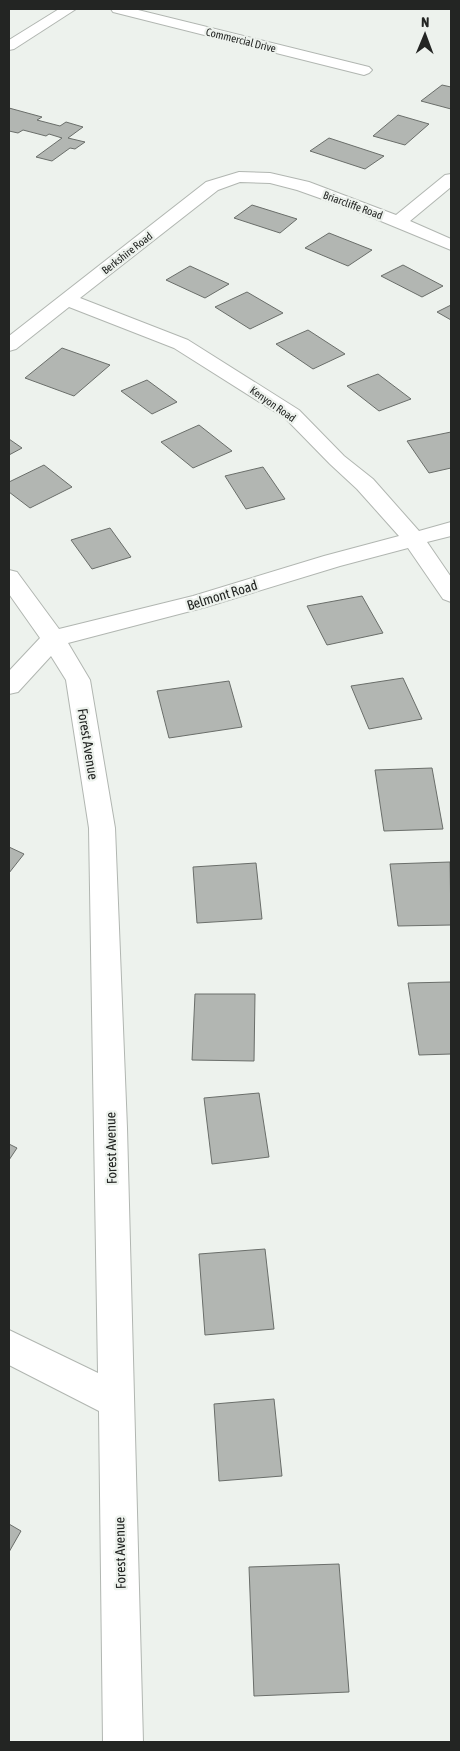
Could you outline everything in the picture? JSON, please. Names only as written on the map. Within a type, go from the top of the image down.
[{"type":"street","points":[[9,46],[69,9]]},
{"type":"street","name":"Commercial Drive","points":[[118,9],[364,70]]},
{"type":"street","name":"Briarcliffe Road","points":[[252,176],[304,186],[398,222],[451,245]]},
{"type":"street","name":"Berkshire Road","points":[[9,346],[212,186],[232,178],[252,176]]},
{"type":"street","points":[[398,222],[451,178]]},
{"type":"street","name":"Kenyon Road","points":[[67,300],[181,344],[292,414],[337,460],[365,484],[413,538],[451,594]]},
{"type":"street","name":"Belmont Road","points":[[53,639],[198,602],[413,538],[451,529]]},
{"type":"street","name":"Forest Avenue","points":[[9,577],[53,639],[78,680],[102,828],[117,1401],[123,1742]]},
{"type":"street","points":[[9,686],[53,639]]},
{"type":"street","points":[[9,1347],[117,1401]]},
{"type":"building","points":[[442,85],[451,87],[451,109],[421,101]]},
{"type":"building","points":[[9,108],[42,117],[37,120],[60,126],[66,122],[83,127],[68,138],[85,142],[75,149],[70,148],[52,161],[36,157],[62,138],[23,130],[18,133],[9,131]]},
{"type":"building","points":[[398,115],[429,124],[405,145],[373,136]]},
{"type":"building","points":[[329,138],[384,156],[365,169],[310,151]]},
{"type":"building","points":[[252,205],[297,219],[280,233],[234,218]]},
{"type":"building","points":[[329,233],[372,250],[348,266],[305,248]]},
{"type":"building","points":[[403,265],[443,286],[422,297],[381,276]]},
{"type":"building","points":[[190,266],[229,284],[205,298],[166,280]]},
{"type":"building","points":[[247,292],[283,313],[250,329],[215,307]]},
{"type":"building","points":[[451,305],[451,320],[437,312]]},
{"type":"building","points":[[308,330],[345,354],[313,369],[276,344]]},
{"type":"building","points":[[62,348],[110,365],[74,396],[25,378]]},
{"type":"building","points":[[378,374],[411,399],[379,411],[347,386]]},
{"type":"building","points":[[147,380],[177,402],[152,414],[121,391]]},
{"type":"building","points":[[199,425],[232,451],[193,468],[161,442]]},
{"type":"building","points":[[451,432],[451,468],[429,473],[407,441]]},
{"type":"building","points":[[9,439],[22,448],[9,455]]},
{"type":"building","points":[[44,465],[72,487],[30,508],[9,492],[9,482]]},
{"type":"building","points":[[263,467],[285,499],[246,509],[225,476]]},
{"type":"building","points":[[110,528],[131,557],[92,569],[71,540]]},
{"type":"building","points":[[362,596],[383,633],[327,645],[307,606]]},
{"type":"building","points":[[403,678],[422,719],[369,729],[351,686]]},
{"type":"building","points":[[229,681],[242,727],[169,738],[157,691]]},
{"type":"building","points":[[432,768],[443,829],[384,831],[375,770]]},
{"type":"building","points":[[9,847],[24,854],[9,873]]},
{"type":"building","points":[[450,862],[451,925],[398,926],[390,864]]},
{"type":"building","points":[[256,863],[262,919],[197,923],[193,867]]},
{"type":"building","points":[[451,982],[451,1054],[419,1055],[408,983]]},
{"type":"building","points":[[195,994],[255,994],[254,1061],[192,1060]]},
{"type":"building","points":[[259,1093],[269,1157],[212,1164],[204,1098]]},
{"type":"building","points":[[9,1144],[17,1148],[9,1160]]},
{"type":"building","points":[[265,1249],[274,1329],[205,1335],[199,1254]]},
{"type":"building","points":[[274,1399],[282,1476],[219,1481],[214,1404]]},
{"type":"building","points":[[9,1524],[21,1531],[9,1552]]},
{"type":"building","points":[[339,1564],[349,1692],[254,1696],[249,1567]]}]
